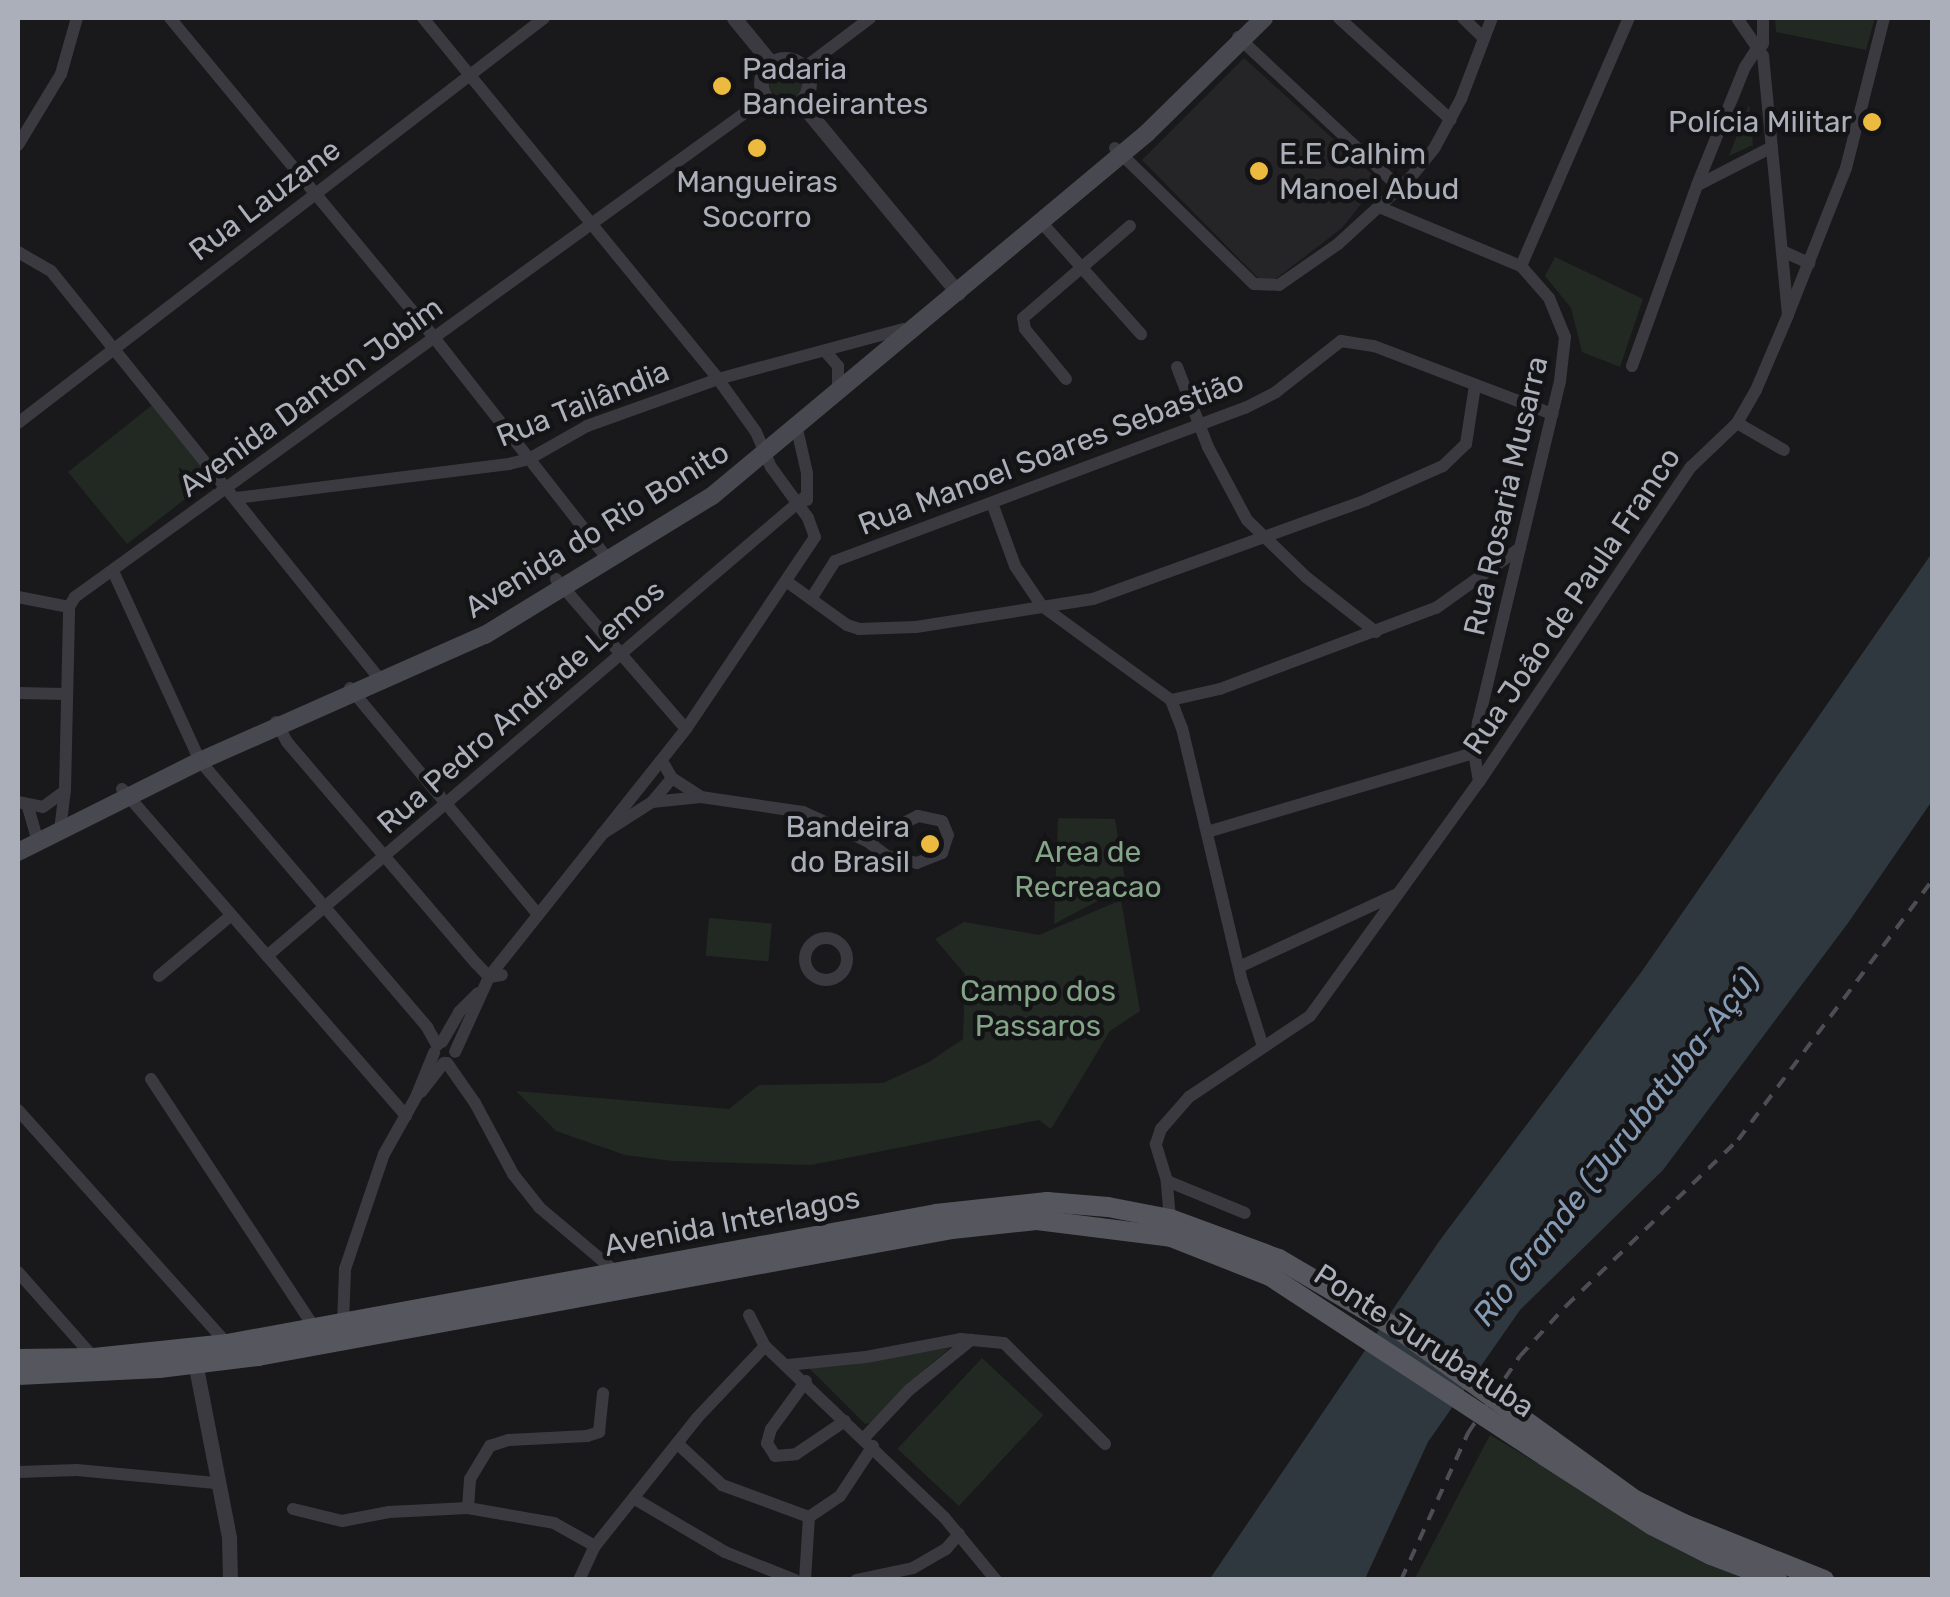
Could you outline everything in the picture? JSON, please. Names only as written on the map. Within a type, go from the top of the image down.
[{"type":"main road","name":"Avenida do Rio Bonito","points":[[1239,38],[1252,18]]},
{"type":"main road","name":"Avenida do Rio Bonito","points":[[763,449],[797,429],[903,329],[1042,223],[1264,18]]},
{"type":"main road","name":"Avenida do Rio Bonito","points":[[18,852],[30,838],[197,757],[485,635],[559,583],[712,496],[1118,151]]},
{"type":"main road","name":"Avenida Interlagos","points":[[18,1375],[194,1356],[626,1281],[982,1208],[1046,1202],[1108,1206],[1170,1218],[1274,1267]]},
{"type":"main road","name":"Avenida Interlagos","points":[[18,1360],[194,1356],[228,1344],[315,1328],[952,1229],[1038,1220],[1171,1237],[1274,1267]]},
{"type":"main road","name":"Ponte Jurubatuba","points":[[1274,1267],[1548,1448]]},
{"type":"main road","points":[[1548,1448],[1652,1525],[1710,1554],[1777,1580]]},
{"type":"main road","points":[[1548,1448],[1684,1524],[1824,1580]]},
{"type":"street","points":[[18,145],[54,88],[77,18]]},
{"type":"street","points":[[170,18],[436,340],[606,555]]},
{"type":"street","points":[[424,18],[718,379],[763,449],[802,499]]},
{"type":"street","name":"Rua Lauzane","points":[[18,423],[544,18]]},
{"type":"street","points":[[734,18],[771,64]]},
{"type":"street","points":[[804,68],[870,18]]},
{"type":"street","points":[[1339,18],[1451,120]]},
{"type":"street","points":[[1463,18],[1484,38]]},
{"type":"street","points":[[1118,151],[1185,220],[1263,288],[1280,285],[1401,188],[1451,120],[1492,18]]},
{"type":"street","points":[[1521,266],[1630,18]]},
{"type":"street","points":[[1761,47],[1740,22],[1760,18],[1788,315]]},
{"type":"street","name":"Rua João de Paula Franco","points":[[1170,1218],[1166,1180],[1156,1144],[1169,1118],[1188,1097],[1310,1016],[1478,782],[1691,467],[1737,423],[1788,315],[1846,168],[1884,18]]},
{"type":"street","points":[[1239,38],[1401,188]]},
{"type":"street","points":[[1632,366],[1697,185],[1745,67],[1761,47]]},
{"type":"street","points":[[792,60],[804,68],[810,82],[800,102],[786,107],[766,97],[762,83],[771,64],[792,60]]},
{"type":"street","name":"Avenida Danton Jobim","points":[[69,607],[227,486],[436,340],[766,97]]},
{"type":"street","points":[[800,102],[955,290]]},
{"type":"street","points":[[1697,185],[1772,148]]},
{"type":"street","name":"Rua Rosaria Musarra","points":[[1379,207],[1521,266],[1549,298],[1565,337],[1552,414],[1474,753],[1478,782]]},
{"type":"street","points":[[1042,223],[1141,334]]},
{"type":"street","points":[[1066,378],[1025,329],[1023,318],[1130,226]]},
{"type":"street","points":[[18,252],[51,271],[381,680]]},
{"type":"street","points":[[1782,252],[1809,263]]},
{"type":"street","name":"Rua Tailândia","points":[[236,498],[472,470],[529,459],[587,426],[718,379],[903,329]]},
{"type":"street","name":"Rua Manoel Soares Sebastião","points":[[811,599],[835,561],[1276,392],[1340,340],[1374,346],[1552,414]]},
{"type":"street","points":[[825,352],[838,366],[839,387]]},
{"type":"street","points":[[1178,367],[1198,425],[1234,500],[1263,538],[1376,632]]},
{"type":"street","points":[[786,580],[859,629],[916,626],[1093,599],[1412,481],[1460,454],[1471,432],[1475,386]]},
{"type":"street","points":[[1737,423],[1784,450]]},
{"type":"street","points":[[343,1324],[345,1269],[384,1154],[443,1053],[459,1012],[495,976],[528,931],[536,912],[686,730],[814,543],[802,499],[797,429]]},
{"type":"street","name":"Rua Pedro Andrade Lemos","points":[[267,956],[802,499]]},
{"type":"street","points":[[992,503],[1015,566],[1042,606],[1170,700],[1182,728],[1239,967],[1263,1047]]},
{"type":"street","name":"Rua Manoel Soares Sebastião","points":[[814,543],[835,561]]},
{"type":"street","points":[[1170,700],[1220,689],[1436,608],[1520,548]]},
{"type":"street","points":[[114,571],[197,757],[428,1027],[513,1174],[540,1208],[626,1281]]},
{"type":"street","points":[[559,583],[686,730]]},
{"type":"street","points":[[18,597],[69,607],[65,790],[59,825]]},
{"type":"street","points":[[352,692],[536,912]]},
{"type":"street","points":[[18,693],[66,694]]},
{"type":"street","points":[[277,724],[386,857],[495,976]]},
{"type":"street","points":[[1207,832],[1474,753]]},
{"type":"street","points":[[662,761],[672,778]]},
{"type":"street","points":[[651,774],[672,778],[701,798]]},
{"type":"street","points":[[600,834],[652,802],[672,778]]},
{"type":"street","points":[[30,838],[23,804],[48,805],[65,790]]},
{"type":"street","points":[[124,793],[406,1116]]},
{"type":"street","points":[[652,802],[701,798],[803,812],[867,840],[888,856],[917,864],[942,853],[948,835],[942,822],[918,816],[867,840]]},
{"type":"street","points":[[1239,967],[1395,895]]},
{"type":"street","points":[[159,976],[229,916]]},
{"type":"street","points":[[151,1079],[315,1328]]},
{"type":"street","points":[[18,1110],[228,1344]]},
{"type":"street","points":[[1166,1180],[1245,1213]]},
{"type":"street","points":[[18,1272],[94,1358]]},
{"type":"street","points":[[750,1315],[766,1346],[869,1442],[959,1534],[996,1580]]},
{"type":"street","points":[[788,1366],[971,1340],[1004,1343],[1105,1444]]},
{"type":"street","points":[[679,1445],[722,1485],[809,1517],[819,1514],[840,1496],[869,1442],[922,1378],[971,1340]]},
{"type":"street","points":[[579,1580],[596,1546],[697,1418],[766,1346]]},
{"type":"street","points":[[194,1356],[229,1537],[230,1580]]},
{"type":"street","points":[[806,1381],[766,1443],[775,1456],[781,1459],[796,1454],[845,1420]]},
{"type":"street","points":[[468,1508],[470,1479],[490,1446],[502,1441],[598,1432],[603,1392]]},
{"type":"street","points":[[18,1472],[77,1470],[216,1483]]},
{"type":"street","points":[[635,1500],[725,1552],[796,1580]]},
{"type":"street","points":[[293,1509],[342,1520],[389,1512],[468,1508],[554,1522],[596,1546]]},
{"type":"street","points":[[805,1580],[809,1517]]},
{"type":"street","points":[[856,1580],[913,1568],[946,1549],[959,1534]]},
{"type":"shaded area","name":"E.E Calhim Manoel Abud","points":[[1244,58],[1374,176],[1377,184],[1342,228],[1273,281],[1260,280],[1142,160]]},
{"type":"green space","points":[[1775,18],[1875,18],[1866,50],[1776,32]]},
{"type":"green space","points":[[786,65],[798,70],[803,82],[798,94],[786,99],[774,94],[769,82],[774,70]]},
{"type":"green space","points":[[1749,105],[1753,145],[1729,156],[1739,130]]},
{"type":"green space","points":[[1555,257],[1643,299],[1620,367],[1582,352],[1571,308],[1545,276]]},
{"type":"green space","points":[[156,402],[212,471],[211,479],[127,544],[68,472]]},
{"type":"green space","name":"Area de Recreacao","points":[[1058,818],[1115,819],[1126,886],[1054,924]]},
{"type":"green space","name":"Campo dos Passaros","points":[[1121,900],[1140,1011],[1110,1031],[1051,1129],[1039,1120],[811,1165],[672,1161],[625,1155],[556,1131],[516,1091],[729,1109],[759,1085],[883,1083],[929,1062],[963,1039],[965,974],[935,939],[964,922],[1039,935]]},
{"type":"green space","points":[[709,918],[772,923],[768,961],[706,956]]},
{"type":"green space","points":[[950,1348],[906,1385],[873,1422],[865,1424],[809,1368]]},
{"type":"green space","points":[[982,1358],[1043,1415],[959,1506],[897,1449]]},
{"type":"green space","points":[[1490,1435],[1664,1538],[1764,1580],[1414,1580]]},
{"type":"water","name":"Rio Grande (Jurubatuba-Açú)","points":[[1932,553],[1932,801],[1848,923],[1663,1170],[1520,1310],[1428,1442],[1365,1579],[1209,1580],[1440,1240],[1642,971]]},
{"type":"railway","points":[[1401,1580],[1468,1433],[1520,1356],[1566,1306],[1738,1140],[1932,881]]},
{"type":"place","name":"Padaria Bandeirantes","points":[[722,86]]},
{"type":"place","name":"Polícia Militar","points":[[1872,122]]},
{"type":"place","name":"Mangueiras Socorro","points":[[757,148]]},
{"type":"place","name":"E.E Calhim Manoel Abud","points":[[1259,171]]},
{"type":"place","name":"Bandeira do Brasil","points":[[930,844]]}]
